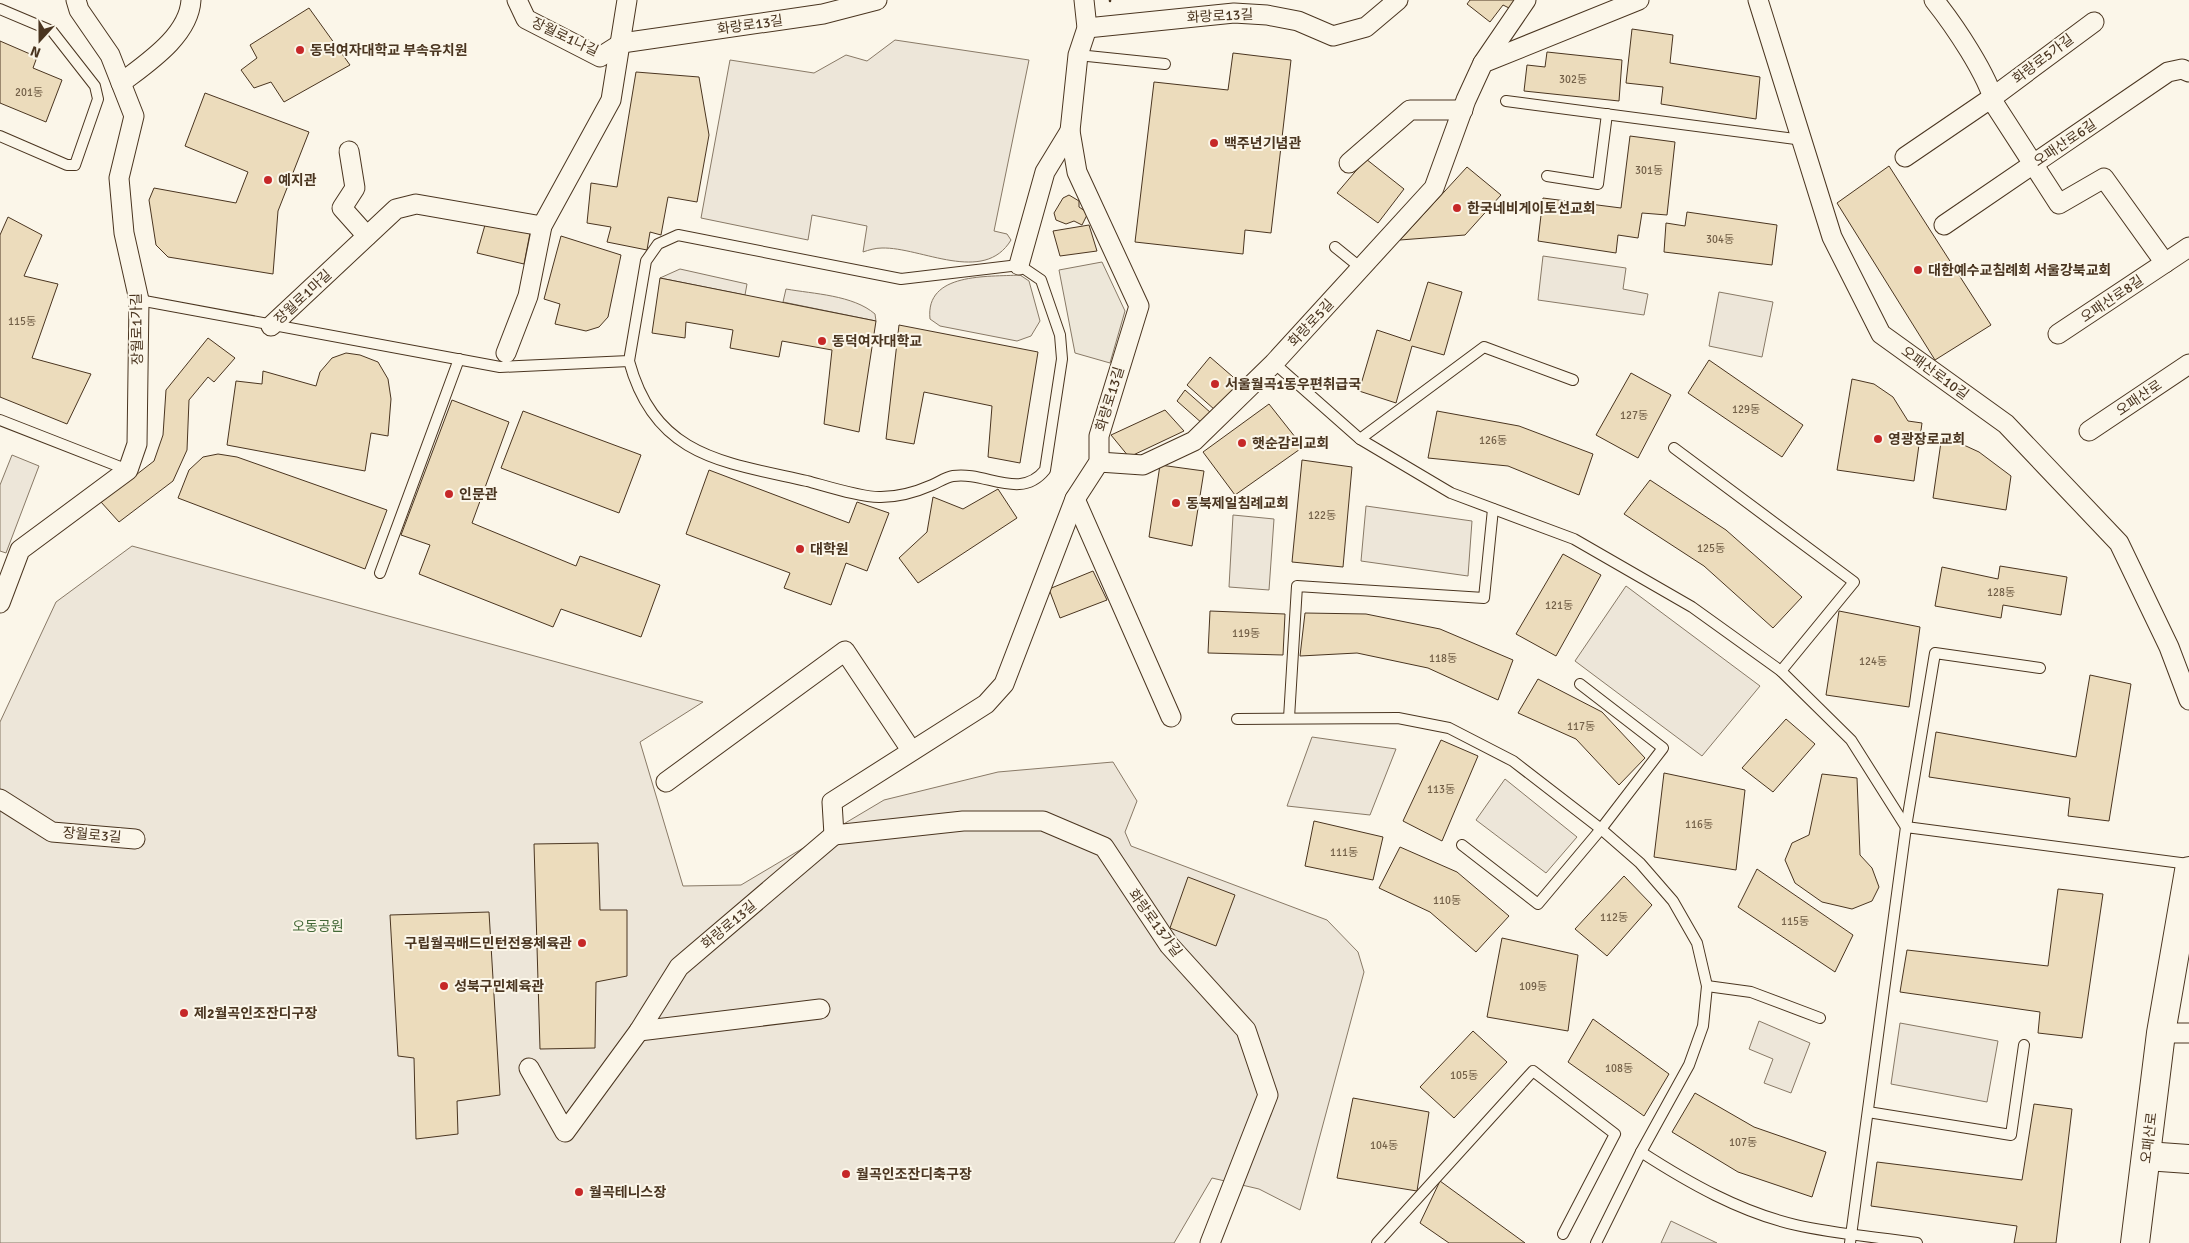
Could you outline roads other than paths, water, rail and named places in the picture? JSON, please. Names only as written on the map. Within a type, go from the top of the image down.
[{"type":"main road","name":"오패산로","points":[[2135,1243],[2161,1033],[2189,871]]},
{"type":"main road","points":[[2146,1156],[2189,1159]]},
{"type":"street","name":"장월로1가길","points":[[76,0],[79,10],[110,55],[134,116],[119,178],[124,233],[138,300],[137,444],[128,470]]},
{"type":"street","points":[[121,83],[170,44],[190,8],[191,0]]},
{"type":"street","name":"장월로1나길","points":[[517,0],[526,19],[600,57],[622,43]]},
{"type":"street","points":[[503,360],[528,296],[542,226],[611,100],[622,43],[626,0]]},
{"type":"street","name":"화랑로13길","points":[[622,43],[824,14],[846,4],[877,0]]},
{"type":"street","name":"화랑로13길","points":[[1084,0],[1087,28],[1078,55],[1070,130],[1077,172],[1139,306],[1099,436],[1099,462]]},
{"type":"street","name":"화랑로13길","points":[[1087,28],[1234,13],[1267,15],[1298,21],[1333,36],[1366,27],[1398,0]]},
{"type":"street","name":"화랑로5길","points":[[1099,462],[1143,464],[1194,441],[1274,363],[1434,188],[1482,64],[1526,0]]},
{"type":"street","points":[[1482,64],[1639,0]]},
{"type":"street","name":"오패산로10길","points":[[1758,0],[1832,237],[1881,334],[2006,424],[2119,543],[2169,647],[2189,700]]},
{"type":"street","points":[[1934,0],[1950,20],[1991,88],[1994,105],[2059,204],[2104,178],[2165,263]]},
{"type":"street","name":"화랑로5가길","points":[[1905,157],[1993,97],[2094,22]]},
{"type":"street","name":"오패산로6길","points":[[1944,224],[2168,72],[2182,69],[2189,72]]},
{"type":"street","points":[[1349,163],[1410,110],[1463,110]]},
{"type":"street","points":[[1019,264],[1045,172],[1070,130]]},
{"type":"street","points":[[349,151],[355,188],[342,208],[367,236]]},
{"type":"street","points":[[1045,172],[1077,172]]},
{"type":"street","name":"장월로1마길","points":[[271,326],[396,208],[416,204],[542,226]]},
{"type":"street","name":"오패산로8길","points":[[2058,334],[2189,247]]},
{"type":"street","name":"오패산로","points":[[2089,432],[2189,364]]},
{"type":"street","points":[[834,835],[832,802],[986,704],[1004,684],[1075,499],[1099,462]]},
{"type":"street","points":[[0,603],[20,550],[128,470]]},
{"type":"street","points":[[1075,499],[1171,717]]},
{"type":"street","points":[[666,782],[845,651],[911,750]]},
{"type":"street","name":"장월로3길","points":[[0,799],[52,832],[134,839]]},
{"type":"street","name":"화랑로13가길","points":[[834,835],[963,821],[1043,821],[1104,847],[1169,946],[1246,1030],[1268,1095],[1218,1241]]},
{"type":"street","name":"화랑로13길","points":[[529,1068],[565,1132],[638,1030],[679,967],[834,835]]},
{"type":"street","points":[[638,1030],[820,1009]]},
{"type":"street","points":[[2161,1033],[2189,1033]]},
{"type":"lane","points":[[0,9],[52,31],[95,86],[98,99],[75,165],[67,165],[0,136]]},
{"type":"lane","points":[[1078,55],[1164,64]]},
{"type":"lane","points":[[1506,100],[1803,140]]},
{"type":"lane","points":[[1547,176],[1598,184],[1607,114]]},
{"type":"lane","points":[[678,236],[901,279],[1019,264],[1041,280],[1060,335],[1062,359],[1045,470],[1036,481],[1020,486],[974,477],[952,476],[906,495],[879,498],[722,462],[693,449],[670,433],[649,410],[636,388],[629,362],[646,261],[658,244],[678,236]]},
{"type":"lane","points":[[1334,247],[1361,268]]},
{"type":"lane","name":"장월로1마길","points":[[138,300],[271,326]]},
{"type":"lane","points":[[271,326],[459,359],[629,362]]},
{"type":"lane","points":[[1360,439],[1484,347],[1573,380]]},
{"type":"lane","points":[[380,573],[459,359]]},
{"type":"lane","points":[[1274,363],[1360,439],[1451,493],[1574,539],[1692,607],[1781,671],[1851,740],[1906,827]]},
{"type":"lane","points":[[0,420],[128,470]]},
{"type":"lane","points":[[1674,448],[1854,582],[1781,671]]},
{"type":"lane","points":[[1289,718],[1297,586],[1484,598],[1493,509]]},
{"type":"lane","points":[[1851,1238],[1906,827],[1935,653],[2040,668]]},
{"type":"lane","points":[[1462,845],[1538,904],[1601,829],[1663,748],[1580,684]]},
{"type":"lane","points":[[1237,719],[1398,718],[1449,728],[1513,761],[1601,829],[1640,864],[1673,901],[1697,943],[1707,986],[1703,1026],[1689,1066],[1641,1152],[1596,1243]]},
{"type":"lane","points":[[1906,827],[2189,864]]},
{"type":"lane","points":[[1707,986],[1751,992],[1820,1018]]},
{"type":"lane","points":[[1868,1112],[2011,1135],[2024,1045]]},
{"type":"lane","points":[[1377,1243],[1534,1071],[1615,1134],[1563,1234]]},
{"type":"lane","points":[[1641,1152],[1684,1180],[1738,1206],[1795,1225],[1851,1238],[1917,1243]]},
{"type":"place","name":"동덕여자대학교 부속유치원","points":[[300,50]]},
{"type":"place","name":"백주년기념관","points":[[1214,143]]},
{"type":"place","name":"예지관","points":[[268,180]]},
{"type":"place","name":"한국네비게이토선교회","points":[[1457,208]]},
{"type":"place","name":"대한예수교침례회 서울강북교회","points":[[1918,270]]},
{"type":"place","name":"동덕여자대학교","points":[[822,341]]},
{"type":"place","name":"서울월곡1동우편취급국","points":[[1215,384]]},
{"type":"place","name":"영광장로교회","points":[[1878,439]]},
{"type":"place","name":"햇순감리교회","points":[[1242,443]]},
{"type":"place","name":"인문관","points":[[449,494]]},
{"type":"place","name":"동북제일침례교회","points":[[1176,503]]},
{"type":"place","name":"대학원","points":[[800,549]]},
{"type":"place","name":"구립월곡배드민턴전용체육관","points":[[582,943]]},
{"type":"place","name":"성북구민체육관","points":[[444,986]]},
{"type":"place","name":"제2월곡인조잔디구장","points":[[184,1013]]},
{"type":"place","name":"월곡인조잔디축구장","points":[[846,1174]]},
{"type":"place","name":"월곡테니스장","points":[[579,1192]]},
{"type":"park label","name":"오동공원","points":[[318,926]]}]
